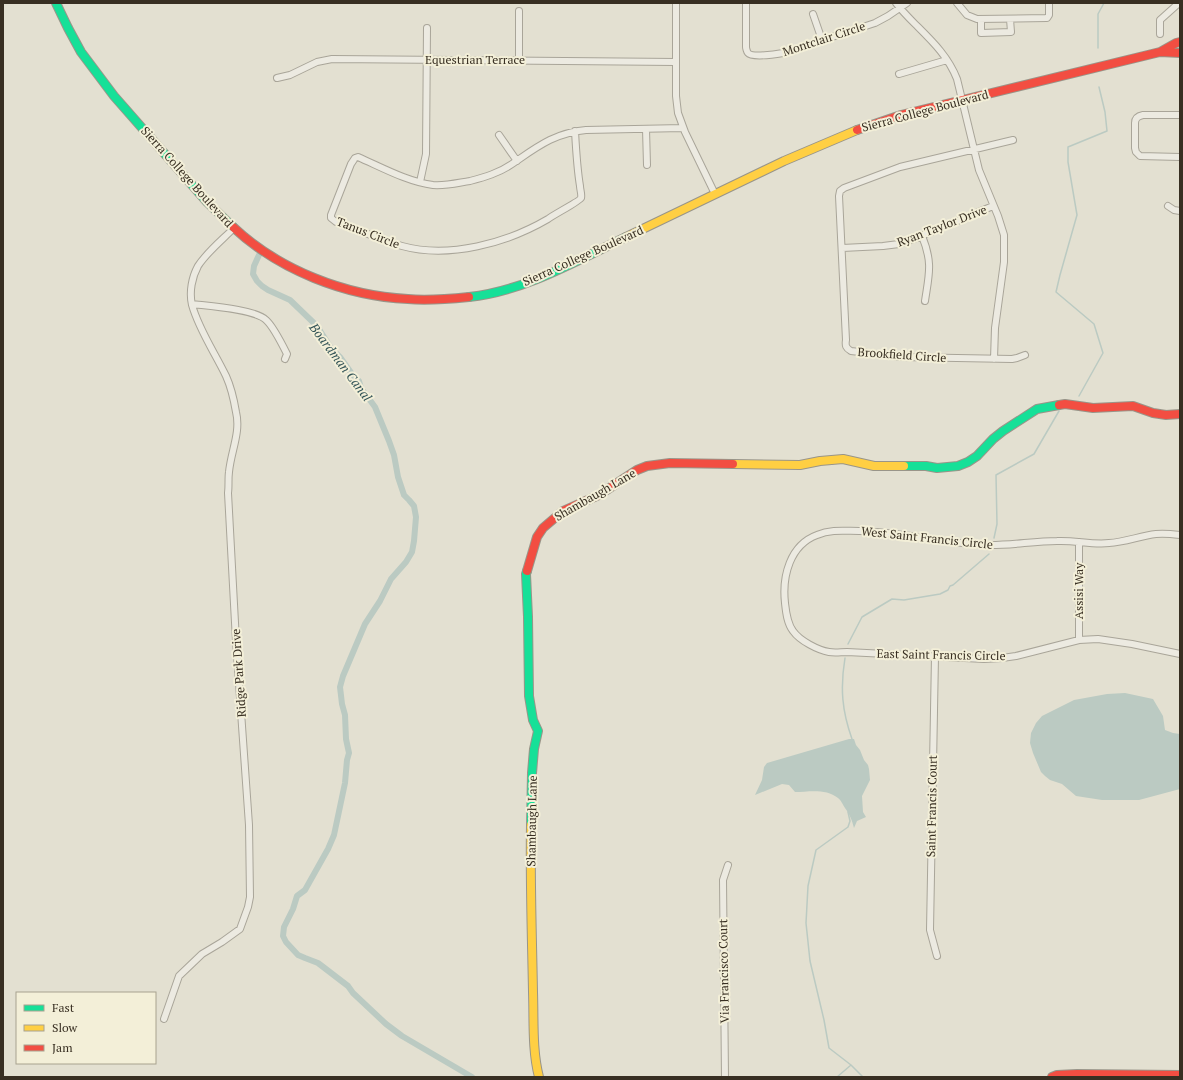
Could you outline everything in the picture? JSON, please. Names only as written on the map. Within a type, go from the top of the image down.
[{"type":"street","name":"Sierra College Boulevard","points":[[56,3],[73,40],[96,75],[209,204],[247,240],[299,271],[329,283],[356,292],[390,298],[414,300],[442,300],[488,294],[532,281],[797,154],[836,137],[879,122],[1160,52],[1180,42]]},
{"type":"street","points":[[676,3],[678,113],[683,128],[715,194]]},
{"type":"street","name":"Montclair Circle","points":[[746,3],[746,47],[748,53],[752,55],[777,54],[875,23],[888,16],[898,6],[907,3]]},
{"type":"street","points":[[957,3],[967,15],[976,19],[1047,18],[1049,15],[1049,3]]},
{"type":"street","points":[[1160,34],[1160,20],[1179,3]]},
{"type":"street","points":[[898,6],[935,44],[947,60],[957,79],[979,170],[1004,235],[1005,251],[995,328],[994,359],[1017,358],[1025,355]]},
{"type":"street","points":[[519,11],[519,61]]},
{"type":"street","points":[[813,14],[822,40]]},
{"type":"street","points":[[981,19],[981,33],[1011,32],[1010,19]]},
{"type":"street","points":[[420,182],[426,154],[427,28]]},
{"type":"street","name":"Sierra College Boulevard","points":[[1160,52],[1180,53]]},
{"type":"street","name":"Equestrian Terrace","points":[[276,78],[290,75],[323,60],[676,62]]},
{"type":"street","points":[[899,74],[947,60]]},
{"type":"street","points":[[1180,115],[1139,116],[1135,123],[1134,148],[1140,156],[1180,157]]},
{"type":"street","name":"Tanus Circle","points":[[575,131],[582,195],[581,199],[536,226],[516,234],[471,248],[445,251],[421,250],[381,240],[336,222],[331,218],[351,164],[355,158],[358,157],[420,182],[440,185],[460,183],[495,174],[551,139],[575,131],[683,128]]},
{"type":"street","points":[[646,129],[647,165]]},
{"type":"street","points":[[499,135],[517,161]]},
{"type":"street","points":[[974,149],[1013,140]]},
{"type":"street","name":"Brookfield Circle","points":[[974,149],[900,168],[844,188],[840,191],[845,344],[847,349],[851,351],[897,357],[994,359]]},
{"type":"street","name":"Ryan Taylor Drive","points":[[842,248],[894,245],[906,242],[993,206]]},
{"type":"street","points":[[1168,206],[1174,210],[1180,211]]},
{"type":"street","name":"Ridge Park Drive","points":[[164,1019],[179,976],[202,954],[240,929],[250,897],[250,825],[236,634],[229,500],[229,472],[238,426],[237,413],[226,378],[201,328],[192,304],[191,288],[198,267],[234,228]]},
{"type":"street","points":[[922,236],[930,262],[925,301]]},
{"type":"street","points":[[192,304],[245,311],[267,320],[287,354],[285,359]]},
{"type":"street","name":"Shambaugh Lane","points":[[539,1077],[535,1046],[531,917],[532,773],[534,749],[538,731],[529,696],[526,574],[533,548],[543,528],[562,511],[599,495],[637,470],[658,464],[670,462],[800,465],[842,459],[874,466],[912,465],[949,468],[968,462],[977,456],[993,439],[1004,431],[1037,410],[1047,407],[1065,404],[1093,408],[1133,406],[1153,413],[1166,415],[1180,414]]},
{"type":"street","name":"West Saint Francis Circle","points":[[784,593],[785,577],[789,562],[796,551],[805,542],[818,534],[834,530],[876,532],[984,545],[1059,541],[1098,544],[1126,541],[1156,534],[1180,535]]},
{"type":"street","name":"Assisi Way","points":[[1078,542],[1079,640]]},
{"type":"street","name":"East Saint Francis Circle","points":[[784,593],[786,616],[793,632],[818,649],[830,653],[847,652],[1002,658],[1016,656],[1079,640],[1098,639],[1180,654]]},
{"type":"street","name":"Saint Francis Court","points":[[935,656],[930,930],[938,956]]},
{"type":"street","name":"Via Francisco Court","points":[[725,1077],[723,880],[728,865]]},
{"type":"street","points":[[1055,1076],[1077,1074],[1180,1075]]},
{"type":"shaded area","points":[[1125,693],[1153,699],[1163,716],[1165,730],[1180,734],[1180,789],[1139,800],[1102,800],[1076,796],[1062,784],[1050,780],[1041,772],[1030,743],[1031,733],[1036,723],[1042,716],[1074,700],[1107,694]]},
{"type":"shaded area","points":[[849,739],[854,739],[868,765],[870,780],[862,796],[863,812],[866,817],[857,821],[854,828],[850,815],[840,800],[828,793],[817,791],[795,792],[789,785],[782,784],[755,795],[762,780],[764,767],[767,763]]},
{"type":"waterway","points":[[1098,48],[1098,14],[1104,3]]},
{"type":"waterway","points":[[1079,396],[1103,353],[1094,324],[1056,292],[1077,215],[1068,162],[1068,147],[1107,131],[1105,112],[1099,87]]},
{"type":"waterway","name":"Boardman Canal","points":[[259,255],[254,266],[253,274],[257,281],[268,290],[290,300],[317,326],[331,348],[359,381],[361,388],[375,407],[394,455],[398,477],[404,495],[414,506],[416,517],[412,552],[406,562],[391,579],[380,601],[365,624],[343,676],[340,687],[349,753],[345,783],[334,835],[328,849],[305,890],[297,896],[293,909],[284,927],[283,936],[286,942],[298,955],[318,963],[348,986],[353,993],[386,1024],[402,1036],[472,1077]]},
{"type":"waterway","points":[[994,538],[997,524],[996,475],[1034,454],[1059,411]]},
{"type":"waterway","points":[[848,644],[862,617],[892,599],[904,600],[940,594],[948,590],[950,586],[989,554]]},
{"type":"waterway","points":[[845,658],[842,689],[844,709],[852,739]]},
{"type":"waterway","points":[[848,812],[850,821],[848,827],[816,850],[808,886],[806,923],[810,961],[829,1048],[851,1065],[863,1077]]},
{"type":"waterway","points":[[837,1077],[851,1065]]},
{"type":"traffic: fast","points":[[56,3],[81,52],[114,96],[207,202],[233,227]]},
{"type":"traffic: fast","points":[[469,297],[490,294],[530,282],[550,274],[626,237]]},
{"type":"traffic: fast","points":[[904,466],[926,466],[937,468],[958,466],[977,456],[1003,431],[1037,409],[1059,405]]},
{"type":"traffic: fast","points":[[527,571],[529,696],[533,720],[538,731],[534,749],[532,773],[531,825]]},
{"type":"traffic: slow","points":[[626,237],[784,161],[857,130]]},
{"type":"traffic: slow","points":[[733,464],[800,465],[843,459],[874,466],[904,466]]},
{"type":"traffic: slow","points":[[531,825],[534,1035],[535,1056],[539,1077]]},
{"type":"traffic: jam","points":[[1160,52],[1180,42]]},
{"type":"traffic: jam","points":[[857,130],[901,115],[1160,52],[1180,53]]},
{"type":"traffic: jam","points":[[233,227],[271,256],[292,268],[337,286],[361,293],[416,300],[469,297]]},
{"type":"traffic: jam","points":[[1059,405],[1065,404],[1093,408],[1133,406],[1153,413],[1166,415],[1180,414]]},
{"type":"traffic: jam","points":[[527,571],[537,537],[543,528],[563,511],[599,495],[637,470],[647,466],[670,463],[733,464]]},
{"type":"traffic: jam","points":[[1052,1077],[1057,1075],[1077,1074],[1180,1075]]}]
